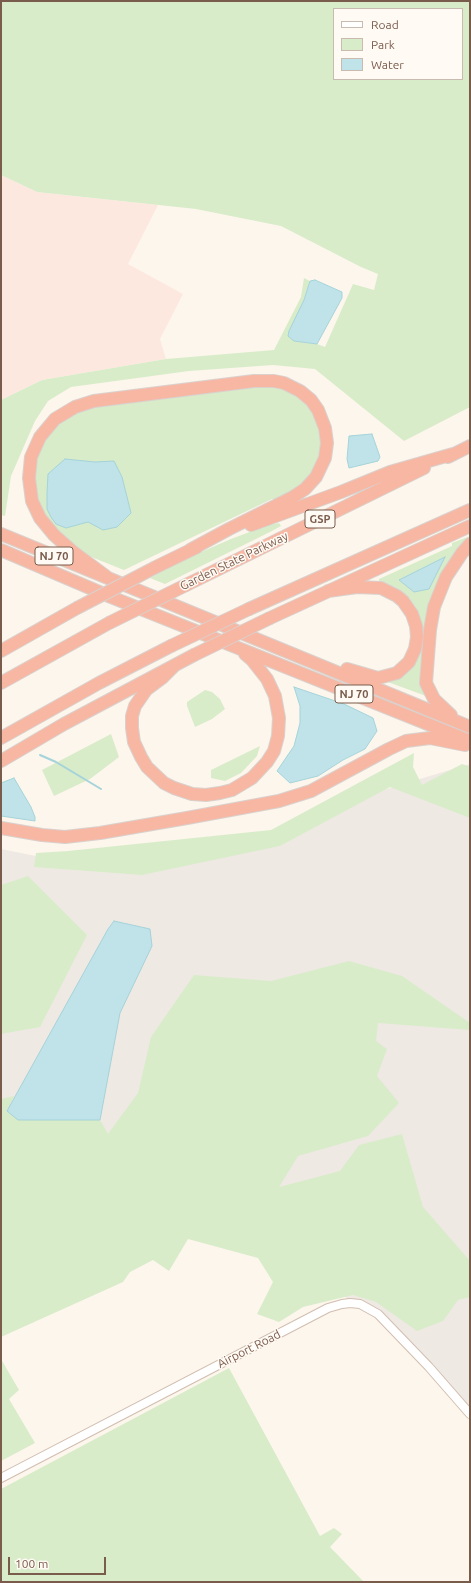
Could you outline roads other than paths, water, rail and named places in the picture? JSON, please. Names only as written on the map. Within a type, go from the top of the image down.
[{"type":"highway","points":[[1,651],[76,608],[293,497],[305,489],[316,477],[325,458],[327,443],[325,428],[318,410],[311,400],[300,391],[284,383],[274,380],[254,381],[94,401],[75,407],[55,420],[40,437],[31,456],[29,478],[32,501],[40,518],[54,535],[107,577]]},
{"type":"highway","name":"Garden State Parkway","points":[[1,683],[109,623],[470,446]]},
{"type":"highway","points":[[190,550],[390,472],[454,454]]},
{"type":"highway","points":[[1,738],[99,683],[171,646],[249,609],[470,510]]},
{"type":"highway","points":[[1,762],[64,724],[194,655],[270,618],[470,526]]},
{"type":"highway","name":"NJ 70","points":[[1,534],[468,727]]},
{"type":"highway","points":[[468,727],[439,705],[428,688],[426,676],[430,630],[437,598],[446,577],[470,544]]},
{"type":"highway","name":"NJ 70","points":[[1,550],[111,597],[470,741]]},
{"type":"highway","points":[[326,668],[340,667],[378,678],[397,673],[409,662],[415,649],[417,637],[416,626],[412,614],[403,601],[389,592],[381,588],[370,587],[328,591]]},
{"type":"highway","points":[[174,666],[162,678],[146,690],[135,706],[132,716],[132,728],[134,742],[141,757],[147,767],[164,783],[174,788],[192,794],[206,795],[232,790],[256,775],[270,756],[278,736],[279,718],[275,696],[264,674],[252,660],[238,648]]},
{"type":"highway","points":[[1,828],[42,835],[65,837],[136,827],[280,800],[311,792],[406,741],[430,738],[470,746]]},
{"type":"street","name":"Airport Road","points":[[1,1478],[328,1308],[342,1304],[360,1304],[378,1314],[429,1367],[470,1414]]},
{"type":"water","points":[[315,280],[342,292],[342,298],[317,344],[294,341],[288,336],[289,331],[304,300],[310,281]]},
{"type":"water","points":[[372,434],[380,457],[378,461],[349,468],[347,459],[349,436]]},
{"type":"water","points":[[65,459],[95,462],[114,461],[122,477],[131,513],[117,527],[103,530],[88,522],[66,528],[56,524],[47,509],[48,474]]},
{"type":"water","points":[[445,557],[429,589],[414,592],[399,580]]},
{"type":"water","points":[[294,687],[344,704],[373,718],[377,731],[365,749],[343,760],[318,776],[290,783],[277,771],[294,746],[300,723],[300,706]]},
{"type":"water","points":[[14,778],[31,807],[35,821],[1,816],[1,783]]},
{"type":"water","points":[[114,921],[150,929],[152,946],[120,1013],[100,1120],[18,1120],[7,1111],[108,929]]},
{"type":"waterway","points":[[40,755],[56,762],[101,789]]}]
